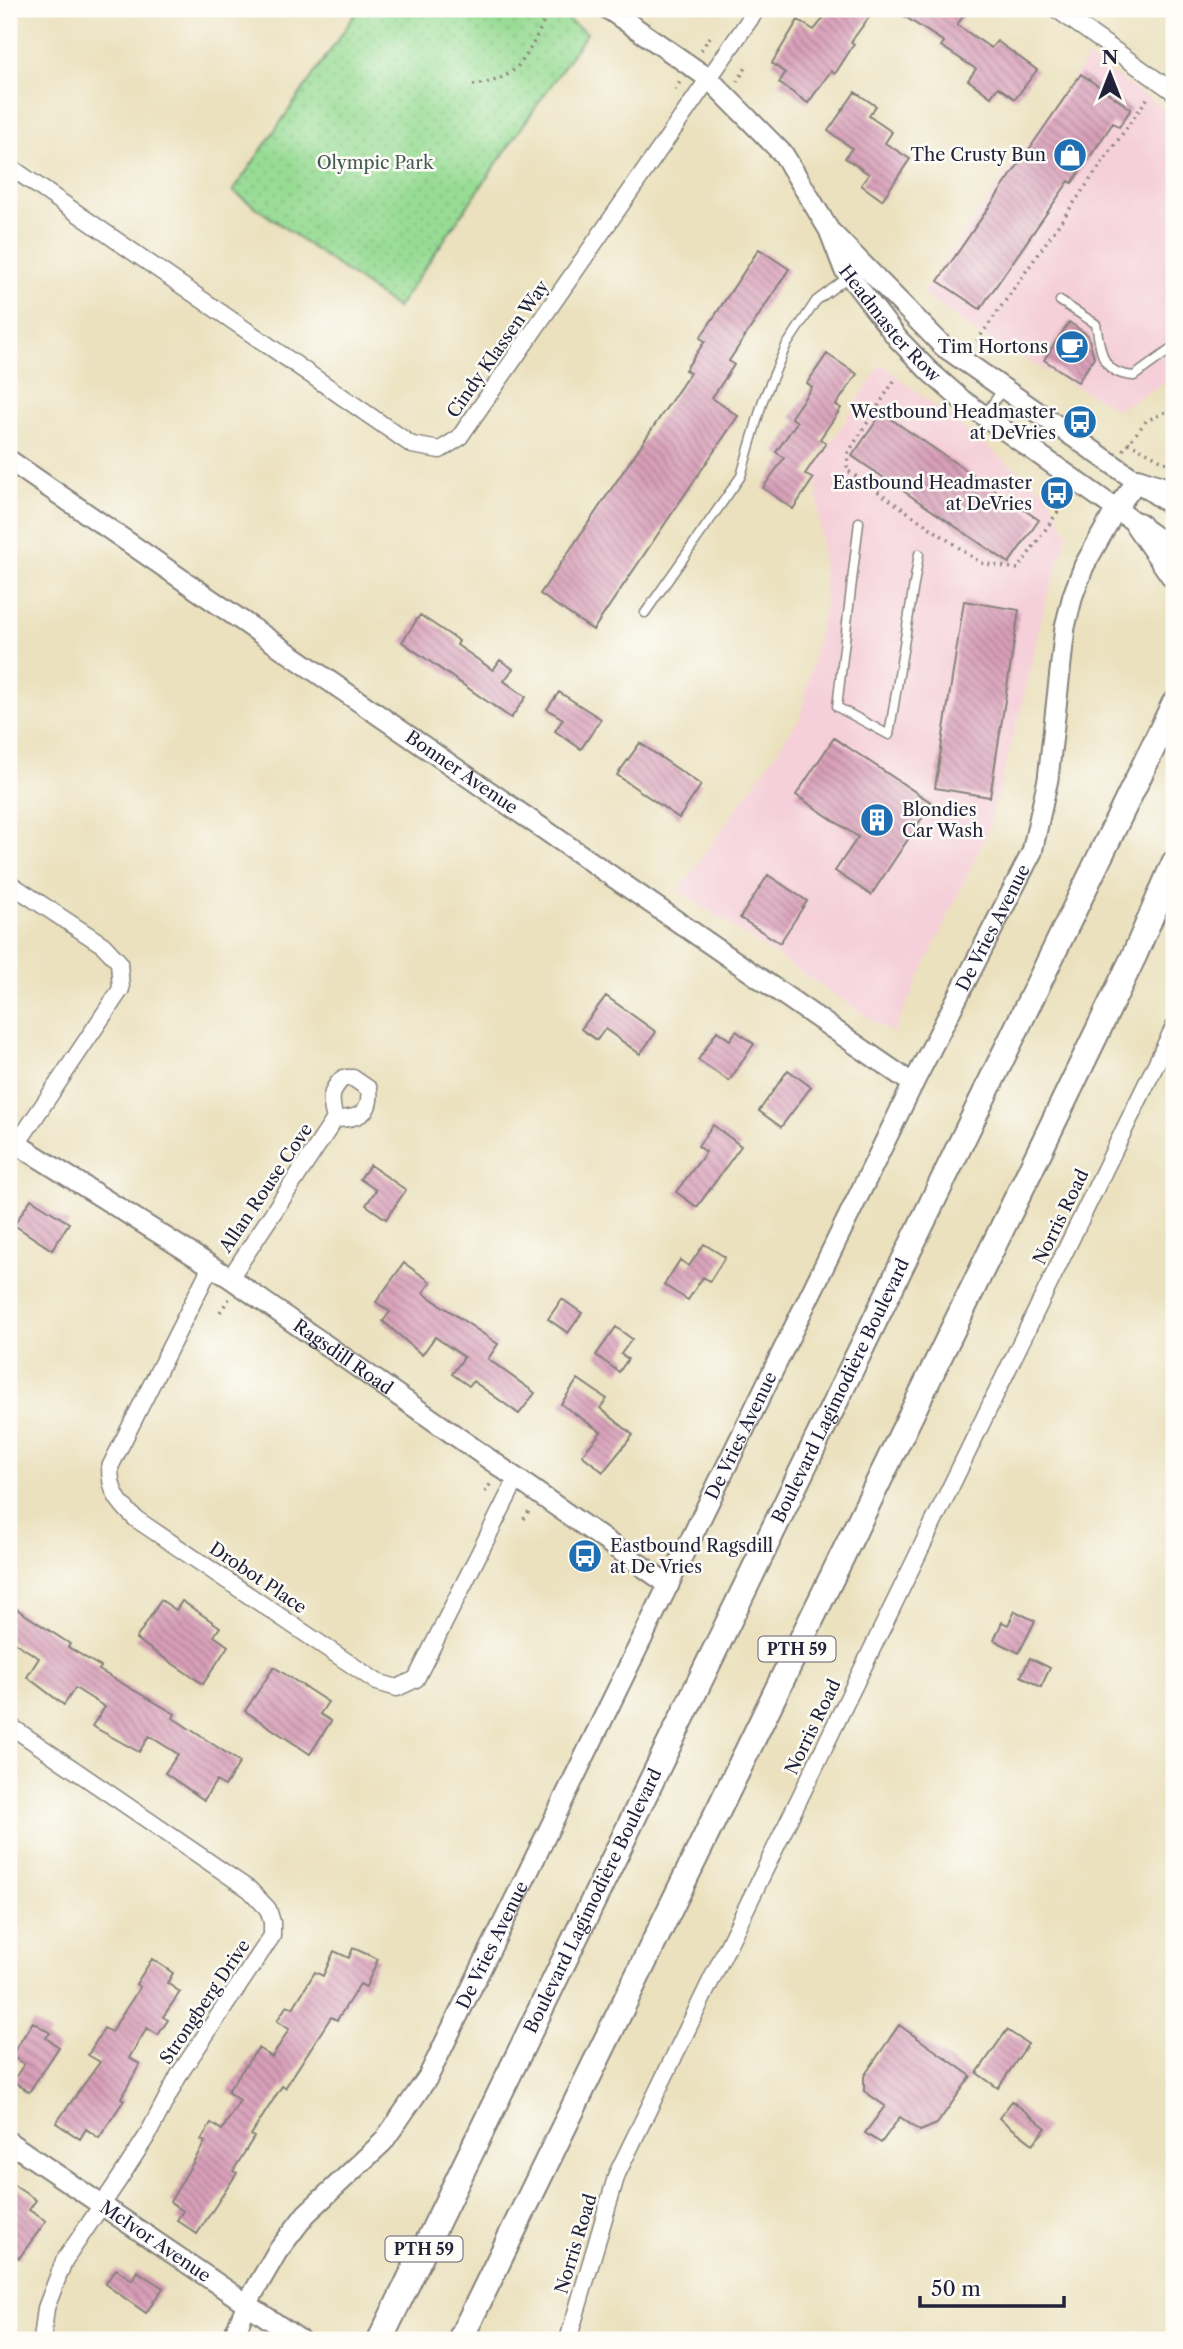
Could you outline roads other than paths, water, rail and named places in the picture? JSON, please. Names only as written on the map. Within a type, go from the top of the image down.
[{"type":"main road","points":[[1138,481],[1174,493]]},
{"type":"main road","points":[[1138,525],[1174,576]]},
{"type":"main road","name":"Boulevard Lagimodière Boulevard","points":[[380,2340],[1174,704]]},
{"type":"main road","name":"PTH 59","points":[[460,2340],[1028,1175],[1133,956],[1174,863]]},
{"type":"street","name":"Headmaster Row","points":[[608,9],[708,78],[784,155],[898,339],[937,378],[984,416],[1174,550]]},
{"type":"street","name":"Cindy Klassen Way","points":[[9,166],[412,445],[440,450],[459,438],[757,9]]},
{"type":"street","points":[[1056,9],[1174,92]]},
{"type":"street","name":"Headmaster Row","points":[[855,269],[936,340],[1174,507]]},
{"type":"street","name":"Bonner Avenue","points":[[9,460],[913,1084]]},
{"type":"street","name":"De Vries Avenue","points":[[232,2340],[247,2304],[277,2252],[306,2214],[383,2141],[428,2077],[913,1084],[1032,852],[1048,779],[1070,607],[1084,566],[1116,509],[1138,481]]},
{"type":"street","points":[[9,883],[103,945],[119,962],[121,989],[13,1142]]},
{"type":"street","name":"Norris Road","points":[[568,2340],[617,2174],[1174,1027]]},
{"type":"street","name":"Allan Rouse Cove","points":[[230,1278],[335,1119]]},
{"type":"street","name":"Ragsdill Road","points":[[13,1142],[230,1278],[669,1585]]},
{"type":"street","name":"Drobot Place","points":[[211,1266],[110,1467],[110,1486],[118,1502],[136,1518],[377,1682],[397,1688],[416,1679],[516,1480]]},
{"type":"street","name":"Strongberg Drive","points":[[9,1725],[250,1890],[268,1909],[272,1922],[272,1936],[258,1959],[180,2073],[147,2136],[64,2261],[46,2308],[42,2340]]},
{"type":"street","name":"McIvor Avenue","points":[[9,2142],[300,2340]]},
{"type":"lane","points":[[645,613],[741,476],[763,400],[786,346],[816,301],[855,269]]},
{"type":"lane","points":[[1060,301],[1096,324],[1102,358],[1113,372],[1134,376],[1174,347]]},
{"type":"lane","points":[[984,416],[1003,388]]},
{"type":"lane","points":[[859,522],[837,707],[890,735],[919,554]]},
{"type":"place","name":"The Crusty Bun","points":[[1070,155]]},
{"type":"place","name":"Tim Hortons","points":[[1072,347]]},
{"type":"place","name":"Westbound Headmaster at DeVries","points":[[1080,422]]},
{"type":"place","name":"Eastbound Headmaster at DeVries","points":[[1057,493]]},
{"type":"place","name":"Blondies Car Wash","points":[[877,820]]},
{"type":"place","name":"Eastbound Ragsdill at De Vries","points":[[585,1556]]},
{"type":"park label","name":"Olympic Park","points":[[375,163]]}]
